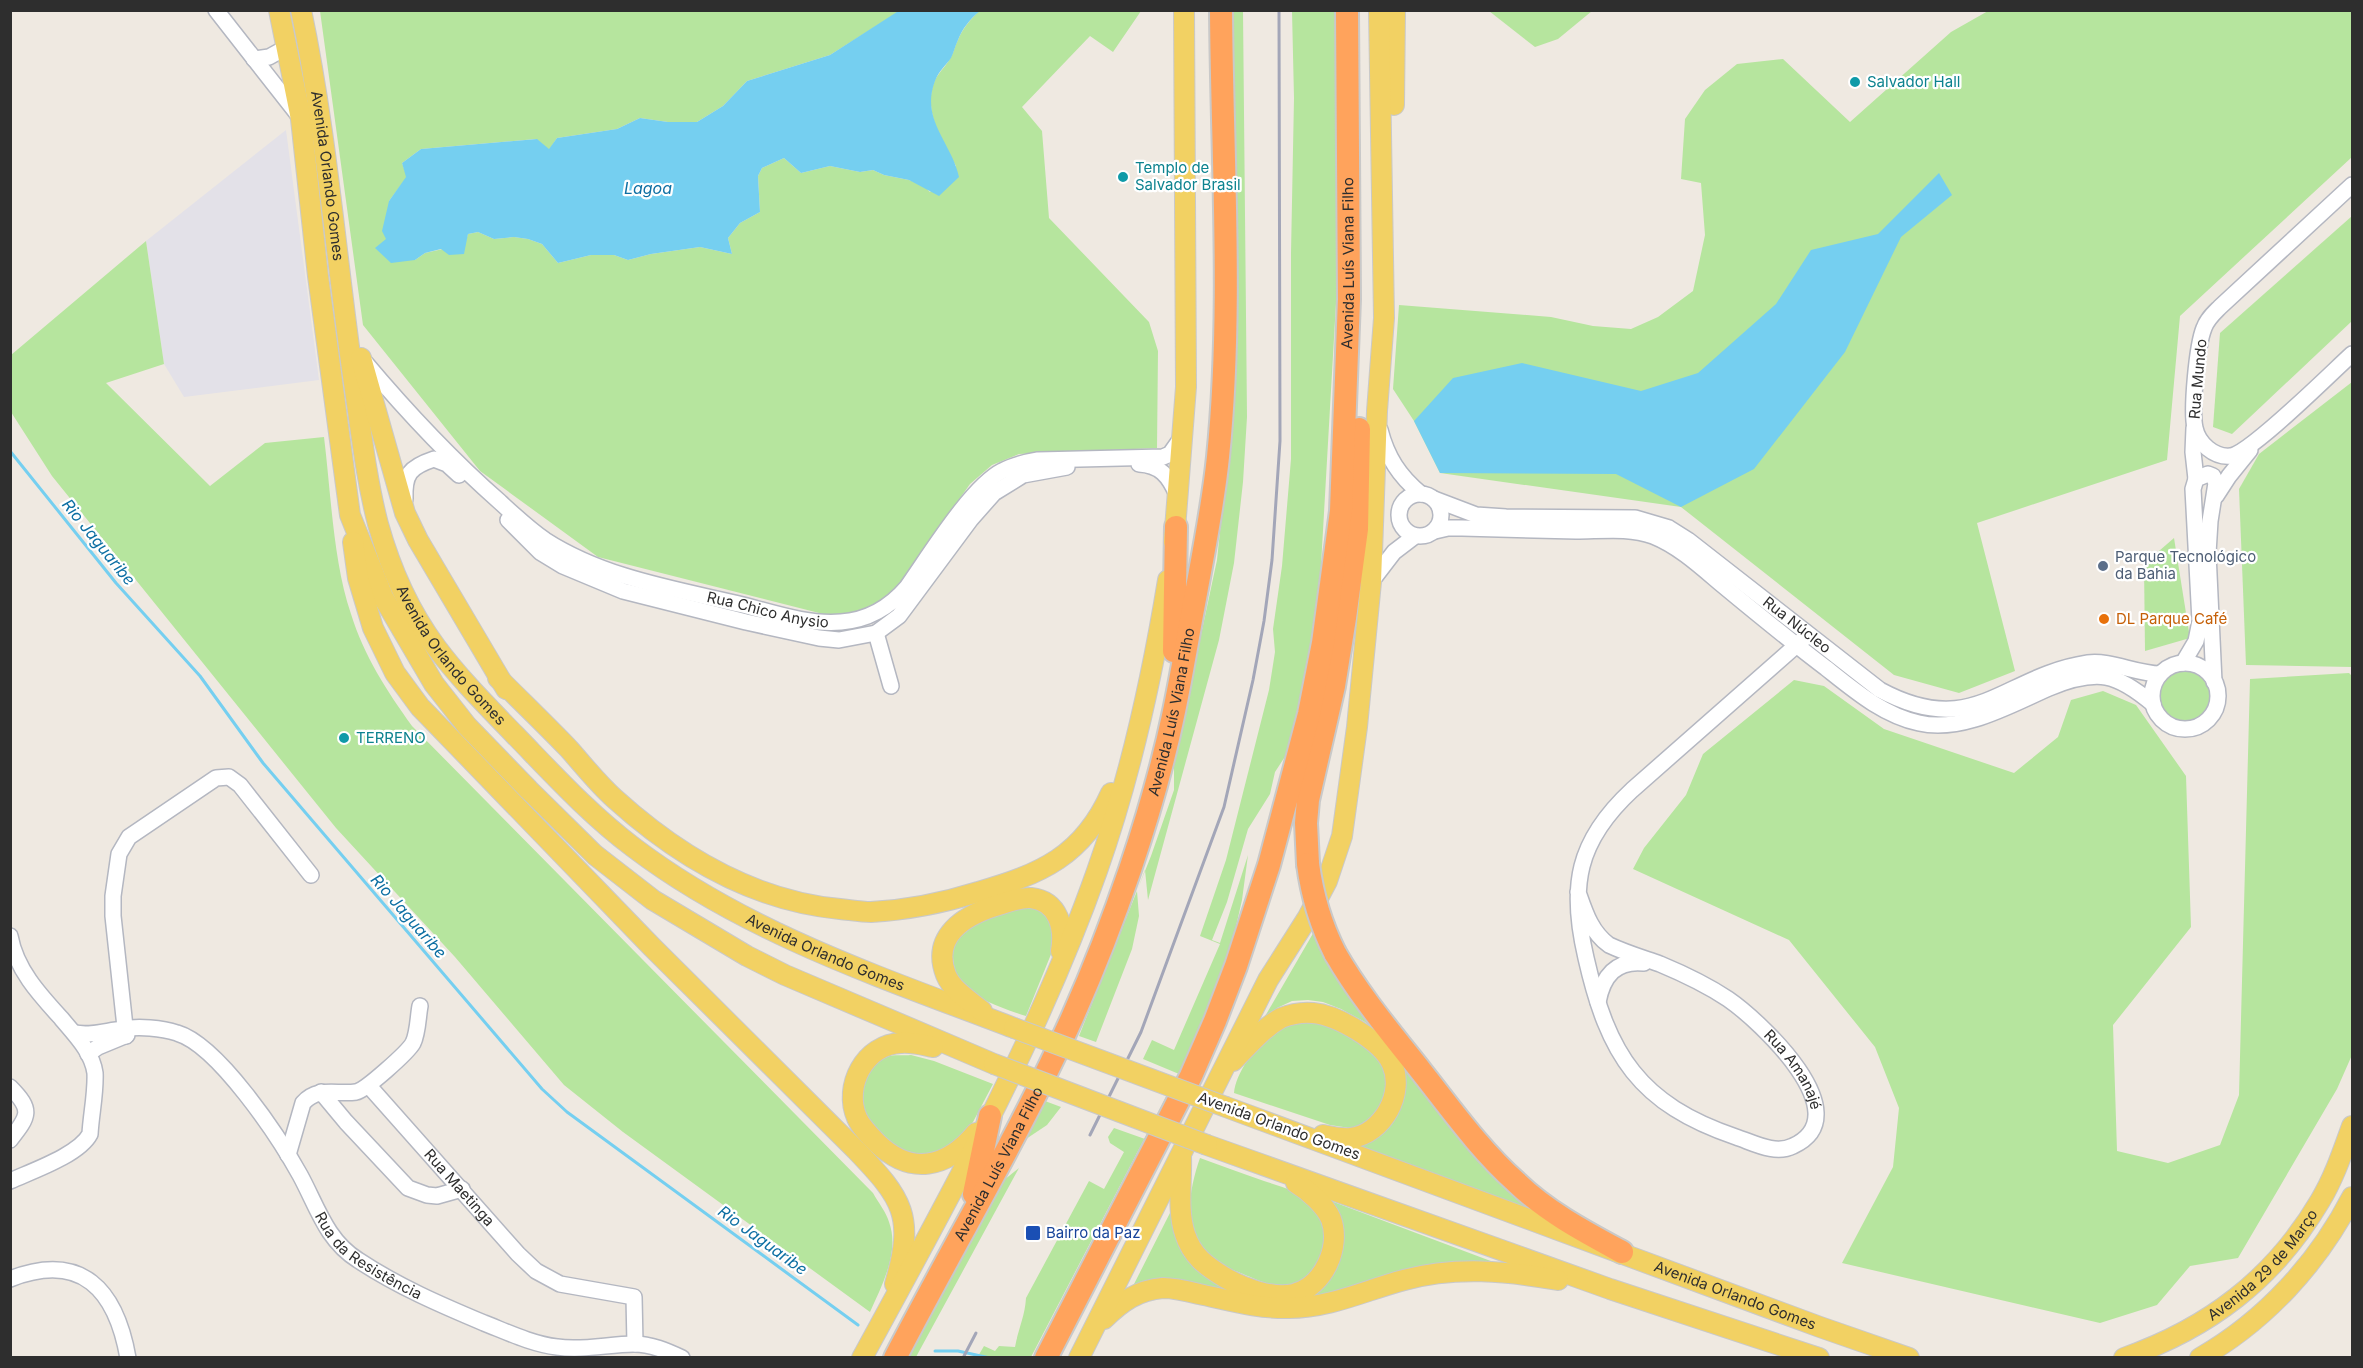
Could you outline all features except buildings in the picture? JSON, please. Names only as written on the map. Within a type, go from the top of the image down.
[{"type":"highway","name":"Avenida Luís Viana Filho","points":[[895,1358],[1032,1101],[1072,1018],[1124,886],[1173,718],[1218,458],[1223,382],[1225,271],[1221,10]]},
{"type":"highway","name":"Avenida Luís Viana Filho","points":[[1050,1349],[1191,1076],[1215,1022],[1265,877],[1290,792],[1309,714],[1323,643],[1341,511],[1349,299],[1347,10]]},
{"type":"highway","points":[[1349,299],[1359,435],[1357,529],[1336,677],[1308,800],[1306,823],[1311,888],[1324,931],[1350,980],[1475,1138],[1515,1182],[1556,1214],[1622,1252]]},
{"type":"highway","points":[[1173,718],[1176,527]]},
{"type":"highway","points":[[968,1222],[992,1114]]},
{"type":"main road","name":"Avenida Orlando Gomes","points":[[279,10],[301,119],[318,276],[350,516],[383,597],[408,642],[449,705],[494,754],[595,855],[653,900],[747,956],[869,1012],[986,1060],[1207,1145],[1610,1289],[1819,1358]]},
{"type":"main road","name":"Avenida Orlando Gomes","points":[[301,10],[334,223],[345,323],[363,447],[378,523],[387,551],[408,600],[435,646],[470,688],[584,806],[632,847],[670,874],[716,901],[802,945],[851,966],[1277,1126],[1909,1358]]},
{"type":"main road","name":"Avenida Luís Viana Filho","points":[[862,1358],[954,1191],[1058,973],[1098,870],[1135,742],[1163,610],[1176,527],[1184,435],[1186,387],[1184,10]]},
{"type":"main road","points":[[1379,10],[1384,318]]},
{"type":"main road","points":[[1079,1358],[1268,980],[1308,917],[1327,881],[1337,854],[1357,727],[1371,582],[1377,411],[1393,223],[1395,10]]},
{"type":"main road","points":[[345,323],[360,356],[405,513],[418,540],[498,678],[584,806]]},
{"type":"main road","points":[[350,516],[358,578],[373,628],[396,674],[420,706],[519,811],[856,1150],[893,1191],[904,1214],[905,1239],[901,1266],[883,1319]]},
{"type":"main road","points":[[498,678],[614,798],[666,841],[704,865],[749,887],[785,900],[824,908],[869,912],[943,903],[1037,872],[1063,857],[1084,837],[1104,809],[1135,742]]},
{"type":"main road","points":[[991,1019],[960,993],[946,975],[944,949],[950,932],[960,921],[978,912],[1022,899],[1031,898],[1046,904],[1062,922],[1064,933],[1058,973]]},
{"type":"main road","points":[[1221,1074],[1269,1026],[1297,1013],[1313,1013],[1328,1017],[1364,1035],[1383,1049],[1392,1064],[1397,1081],[1392,1103],[1385,1116],[1366,1133],[1351,1138],[1335,1137],[1277,1126]]},
{"type":"main road","points":[[986,1060],[919,1044],[900,1042],[888,1045],[879,1049],[859,1069],[854,1081],[853,1106],[864,1130],[887,1152],[906,1162],[919,1164],[940,1161],[952,1155],[966,1144],[992,1114]]},
{"type":"main road","name":"Avenida 29 de Março","points":[[2124,1358],[2159,1345],[2195,1327],[2226,1307],[2252,1286],[2302,1230],[2321,1200],[2339,1164],[2352,1126]]},
{"type":"main road","points":[[1181,1154],[1184,1232],[1197,1258],[1207,1267],[1232,1281],[1259,1291],[1281,1295],[1296,1294],[1312,1285],[1324,1271],[1332,1255],[1331,1219],[1319,1201],[1302,1187],[1268,1167]]},
{"type":"main road","name":"Avenida 29 de Março","points":[[2200,1358],[2242,1330],[2287,1289],[2330,1236],[2352,1197]]},
{"type":"main road","points":[[1091,1335],[1124,1301],[1137,1293],[1164,1288],[1267,1307],[1289,1308],[1345,1300],[1405,1279],[1436,1273],[1465,1271],[1501,1272],[1610,1289]]},
{"type":"street","points":[[216,10],[301,119]]},
{"type":"street","points":[[254,59],[269,57],[287,47]]},
{"type":"street","name":"Rua Mundo","points":[[2352,185],[2220,307],[2205,325],[2197,369],[2194,425],[2202,444],[2217,454],[2228,456],[2244,450],[2352,354]]},
{"type":"street","name":"Rua Chico Anysio","points":[[360,356],[404,409],[484,488],[532,530],[560,549],[594,566],[622,576],[799,619],[840,622],[860,619],[884,609],[897,599],[974,494],[1001,471],[1038,460],[1163,457],[1170,454],[1184,435]]},
{"type":"street","name":"Rua Núcleo","points":[[1377,411],[1380,430],[1391,460],[1399,473],[1428,496],[1476,515],[1635,518],[1661,525],[1688,540],[1876,706],[1899,717],[1937,726],[1968,722],[2059,684],[2088,677],[2108,677],[2121,682],[2136,690],[2152,704]]},
{"type":"street","points":[[2183,663],[2196,641],[2199,621],[2193,489],[2196,479],[2193,452],[2194,425]]},
{"type":"street","points":[[2213,500],[2229,476],[2262,436]]},
{"type":"street","name":"Rua Chico Anysio","points":[[405,513],[405,484],[409,474],[416,467],[434,459],[447,464],[470,483],[540,552],[586,577],[622,591],[697,611],[819,638],[839,640],[876,633],[899,616],[912,602],[984,503],[1023,475],[1063,467],[1147,465],[1159,469],[1168,477],[1179,498]]},
{"type":"street","points":[[2196,479],[2203,475],[2213,476],[2216,483],[2208,553],[2214,682],[2217,691],[2215,709],[2202,724],[2193,729],[2182,730],[2159,718],[2152,704],[2152,691],[2160,674],[2173,665],[2183,663],[2202,668],[2214,682]]},
{"type":"street","points":[[1414,494],[1428,496],[1441,512],[1441,519],[1435,531],[1422,537],[1403,529],[1398,516],[1402,502],[1414,494]]},
{"type":"street","name":"Rua Núcleo","points":[[1435,531],[1462,528],[1624,531],[1652,536],[1670,544],[1802,640],[1880,690],[1902,702],[1922,708],[1966,709],[2060,670],[2092,662],[2146,674],[2160,674]]},
{"type":"street","points":[[1371,582],[1394,552],[1415,536]]},
{"type":"street","points":[[871,615],[877,615],[882,623],[882,628],[876,633],[891,686]]},
{"type":"street","name":"Rua Amanajé","points":[[1578,892],[1589,923],[1602,939],[1620,950],[1702,983],[1730,1000],[1785,1053],[1808,1084],[1815,1103],[1815,1121],[1804,1138],[1794,1146],[1776,1150],[1729,1134],[1672,1107],[1635,1077],[1618,1053],[1597,1004],[1579,929],[1578,892],[1589,846],[1606,815],[1802,640]]},
{"type":"street","points":[[129,1031],[113,916],[118,854],[129,837],[216,778],[229,777],[240,785],[311,875]]},
{"type":"street","points":[[10,936],[15,956],[22,970],[74,1033],[88,1054],[94,1074],[89,1136],[83,1144],[10,1181]]},
{"type":"street","name":"Rua Amanajé","points":[[1597,1004],[1604,981],[1618,966],[1634,962],[1661,965]]},
{"type":"street","points":[[288,1155],[301,1106],[308,1098],[321,1092],[357,1091],[369,1086],[413,1043],[420,1006]]},
{"type":"street","name":"Rua da Resistência","points":[[74,1033],[96,1035],[155,1028],[187,1037],[203,1047],[239,1087],[288,1155],[335,1241],[356,1260],[383,1276],[447,1308],[540,1343],[571,1348],[635,1344],[655,1347],[682,1358]]},
{"type":"street","name":"Rua da Resistência","points":[[88,1054],[129,1031]]},
{"type":"street","name":"Rua Maetinga","points":[[369,1086],[518,1254],[548,1279],[578,1288],[634,1298],[635,1344]]},
{"type":"street","points":[[10,1087],[24,1101],[26,1111],[23,1124],[10,1140]]},
{"type":"street","points":[[321,1092],[345,1122],[408,1188],[437,1196],[462,1190]]},
{"type":"street","points":[[10,1279],[48,1271],[78,1275],[90,1281],[107,1297],[115,1309],[128,1358]]},
{"type":"shaded area","points":[[286,130],[319,380],[184,397],[164,364],[146,241]]},
{"type":"green space","points":[[980,10],[1141,11],[1113,52],[1090,36],[1022,107],[1042,131],[1049,218],[1149,322],[1158,351],[1157,448],[1019,454],[992,465],[970,484],[900,583],[869,608],[851,614],[827,615],[598,557],[480,471],[363,325],[320,11],[900,11],[830,55],[747,81],[723,106],[697,122],[668,122],[640,118],[617,129],[557,138],[549,150],[536,139],[421,149],[402,163],[407,177],[389,201],[415,260],[425,253],[465,244],[468,234],[478,232],[494,239],[514,237],[542,244],[558,263],[591,255],[614,255],[628,260],[651,254],[700,247],[732,254],[728,238],[740,223],[760,212],[758,176],[762,168],[784,158],[801,173],[830,166],[860,172],[873,170],[923,185],[930,192],[956,166],[935,125],[932,114],[932,91],[935,80],[951,57],[962,32]]},
{"type":"green space","points":[[1233,11],[1243,11],[1247,417],[1234,563],[1219,640],[1148,900],[1145,871],[1174,790],[1174,761],[1217,560],[1233,408],[1237,332]]},
{"type":"green space","points":[[1292,11],[1337,11],[1340,233],[1320,583],[1309,656],[1288,752],[1275,772],[1270,794],[1248,829],[1227,902],[1212,940],[1220,943],[1248,855],[1242,900],[1232,944],[1193,1045],[1178,1074],[1143,1059],[1152,1040],[1174,1050],[1220,944],[1200,936],[1226,860],[1269,690],[1275,652],[1273,629],[1282,566],[1291,459],[1294,98]]},
{"type":"green space","points":[[1489,11],[1592,11],[1558,39],[1535,47]]},
{"type":"green space","points":[[1988,11],[2352,11],[2352,157],[2180,316],[2167,460],[1977,523],[2015,671],[1959,693],[1894,675],[1681,507],[1440,473],[1414,421],[1393,389],[1399,305],[1551,317],[1593,326],[1631,329],[1658,317],[1693,291],[1705,235],[1701,183],[1681,179],[1685,119],[1705,90],[1737,64],[1783,59],[1850,122],[1951,32]]},
{"type":"green space","points":[[2352,216],[2352,321],[2232,434],[2213,427],[2220,333]]},
{"type":"green space","points":[[146,241],[164,364],[106,383],[210,486],[265,443],[324,437],[333,527],[345,593],[362,644],[385,686],[412,726],[873,1193],[888,1218],[892,1245],[888,1268],[870,1312],[623,1132],[564,1085],[455,957],[336,828],[52,476],[11,412],[11,355]]},
{"type":"green space","points":[[2352,382],[2352,667],[2246,665],[2239,489],[2259,454]]},
{"type":"green space","points":[[2174,538],[2190,638],[2145,651],[2144,564]]},
{"type":"green space","points":[[2185,669],[2195,671],[2204,677],[2210,686],[2212,696],[2210,706],[2204,715],[2195,721],[2185,723],[2175,721],[2166,715],[2160,706],[2158,696],[2160,686],[2166,677],[2175,671]]},
{"type":"green space","points":[[2349,673],[2352,676],[2352,1055],[2337,1089],[2238,1258],[2190,1266],[2157,1305],[2100,1323],[1842,1263],[1893,1167],[1899,1108],[1875,1047],[1789,940],[1633,869],[1644,848],[1686,795],[1703,754],[1794,680],[1824,686],[1884,729],[2014,773],[2058,737],[2071,700],[2103,691],[2136,705],[2186,776],[2191,927],[2113,1025],[2117,1151],[2168,1163],[2220,1145],[2239,1095],[2250,679]]},
{"type":"green space","points":[[1137,891],[1139,916],[1132,949],[1096,1042],[1079,1036]]},
{"type":"green space","points":[[1039,909],[1050,914],[1058,937],[1026,1016],[991,1003],[959,985],[953,953],[963,933],[982,919],[1006,911]]},
{"type":"green space","points":[[1315,930],[1549,1217],[1352,1145],[1397,1114],[1401,1108],[1402,1096],[1388,1043],[1365,1022],[1323,1002],[1292,1001],[1277,1008],[1264,1018]]},
{"type":"green space","points":[[1301,1020],[1331,1024],[1357,1038],[1377,1056],[1389,1074],[1389,1094],[1370,1123],[1350,1128],[1330,1125],[1234,1093],[1239,1075],[1257,1048],[1279,1029]]},
{"type":"green space","points":[[911,1055],[934,1061],[993,1084],[973,1122],[944,1155],[904,1159],[858,1110],[864,1079],[873,1066],[889,1056]]},
{"type":"green space","points":[[1178,1074],[1179,1074],[1145,1139]]},
{"type":"green space","points":[[1045,1101],[1061,1107],[1047,1125],[1026,1139],[1005,1177]]},
{"type":"green space","points":[[1114,1128],[1144,1139],[1031,1357],[977,1358],[984,1346],[995,1351],[999,1346],[1015,1347],[1026,1298],[1089,1181],[1104,1189],[1124,1152],[1110,1143],[1108,1137]]},
{"type":"green space","points":[[1200,1158],[1290,1190],[1316,1210],[1325,1224],[1327,1243],[1321,1261],[1308,1276],[1291,1285],[1273,1285],[1219,1265],[1206,1257],[1198,1248],[1190,1223],[1193,1182]]},
{"type":"green space","points":[[1019,1168],[916,1357],[906,1358],[1003,1182]]},
{"type":"green space","points":[[1331,1201],[1512,1269],[1321,1297],[1131,1290],[1174,1205],[1179,1229],[1246,1292],[1316,1287]]},
{"type":"water","name":"Lagoa","points":[[900,10],[980,11],[962,32],[951,58],[936,78],[931,95],[934,120],[959,177],[939,196],[909,180],[884,175],[873,170],[860,172],[830,166],[801,173],[784,158],[762,168],[758,176],[760,212],[740,223],[728,238],[732,254],[700,247],[651,254],[628,260],[614,255],[591,255],[558,263],[542,244],[514,237],[494,239],[478,232],[468,234],[464,254],[449,255],[441,249],[425,253],[415,260],[391,263],[375,248],[386,239],[382,231],[389,201],[406,177],[402,163],[421,149],[537,139],[549,149],[557,138],[617,129],[640,118],[668,122],[697,122],[723,106],[747,81],[830,55]]},
{"type":"water","points":[[1939,173],[1952,195],[1901,237],[1845,352],[1754,469],[1681,507],[1616,474],[1440,473],[1414,421],[1453,378],[1522,363],[1641,391],[1698,373],[1776,304],[1811,250],[1878,234]]},
{"type":"waterway","name":"Rio Jaguaribe","points":[[10,451],[116,583],[200,676],[263,763],[542,1089],[567,1112],[858,1325]]},
{"type":"waterway","points":[[935,1351],[958,1351],[990,1358]]},
{"type":"railway","points":[[1090,1135],[1141,1032],[1224,807],[1264,621],[1272,560],[1280,441],[1279,10]]},
{"type":"railway","points":[[963,1358],[976,1333]]},
{"type":"place","name":"Salvador Hall","points":[[1855,82]]},
{"type":"place","name":"Templo de Salvador Brasil","points":[[1123,177]]},
{"type":"place","name":"Parque Tecnológico da Bahia","points":[[2103,566]]},
{"type":"place","name":"DL Parque Café","points":[[2104,619]]},
{"type":"place","name":"TERRENO","points":[[344,738]]},
{"type":"place","name":"Bairro da Paz","points":[[1033,1233]]}]
